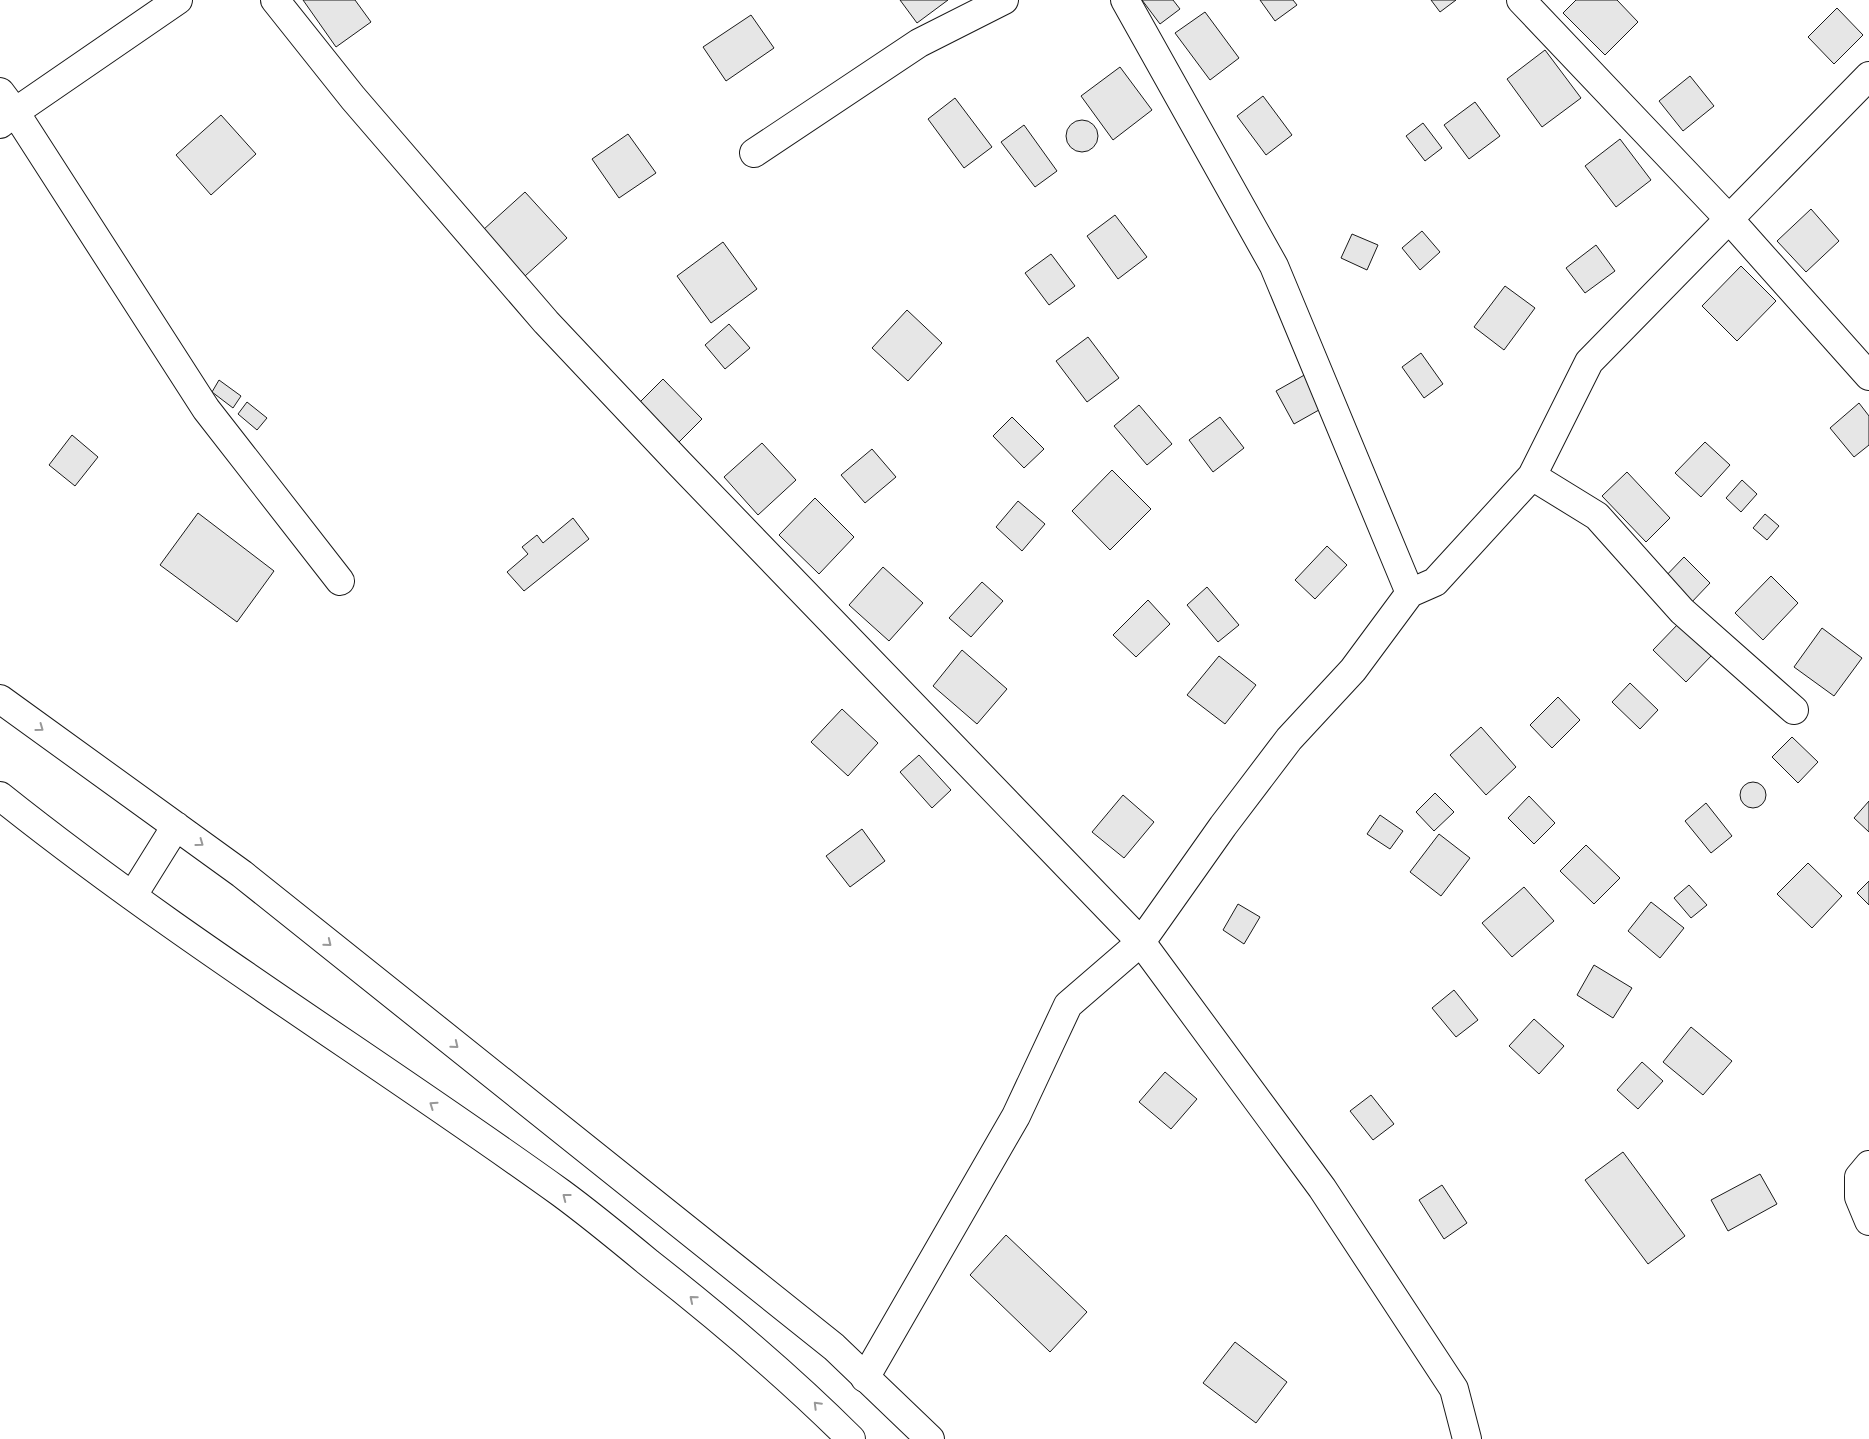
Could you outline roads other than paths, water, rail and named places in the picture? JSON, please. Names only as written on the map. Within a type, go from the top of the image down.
[{"type":"street","points":[[178,0],[5,109],[206,409],[340,581]]},
{"type":"street","points":[[275,0],[353,98],[546,322],[679,463],[1140,942],[1322,1188],[1454,1389],[1467,1439]]},
{"type":"street","points":[[754,153],[919,43],[1004,0]]},
{"type":"street","points":[[1125,0],[1274,266],[1410,593]]},
{"type":"street","points":[[1521,0],[1729,219],[1869,376]]},
{"type":"street","points":[[866,1378],[1016,1116],[1068,1005],[1140,942],[1289,738],[1353,670],[1410,593],[1435,582],[1532,476],[1589,362],[1869,76]]},
{"type":"street","points":[[1532,476],[1597,516],[1682,611],[1794,710]]},
{"type":"street","points":[[0,699],[242,874],[834,1347],[930,1439]]},
{"type":"street","points":[[0,796],[40,828],[222,960],[562,1194],[686,1292],[808,1396],[851,1439]]},
{"type":"street","points":[[133,895],[176,826]]},
{"type":"street","points":[[1869,1165],[1859,1177],[1858,1197],[1869,1221]]}]
